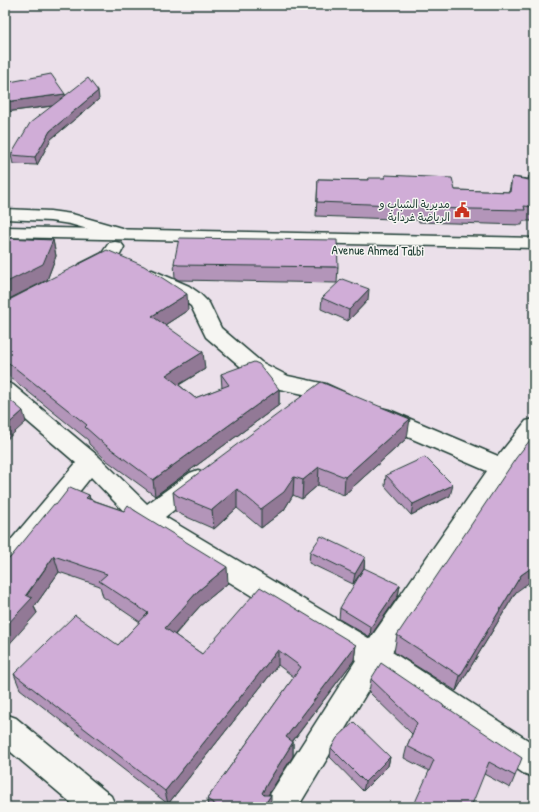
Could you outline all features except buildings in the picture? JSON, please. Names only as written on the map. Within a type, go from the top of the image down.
[{"type":"street","points":[[5,214],[50,216],[72,219],[115,246],[132,267],[192,296],[198,303],[213,332],[254,367],[283,383],[318,389],[502,468]]},
{"type":"street","points":[[5,232],[115,246],[534,243]]},
{"type":"street","name":"Avenue Ahmed Talbi","points":[[5,246],[115,246],[534,253]]},
{"type":"street","points":[[75,275],[115,246]]},
{"type":"street","points":[[292,408],[318,389]]},
{"type":"street","points":[[5,390],[90,462],[146,518],[374,656],[534,762]]},
{"type":"street","points":[[280,807],[374,656],[502,468],[534,427]]},
{"type":"street","points":[[5,565],[90,462]]},
{"type":"street","points":[[146,518],[216,465]]},
{"type":"street","points":[[5,728],[100,807]]},
{"type":"place","name":"مديرية الشباب و الرياضة غرداية","points":[[462,210]]}]
